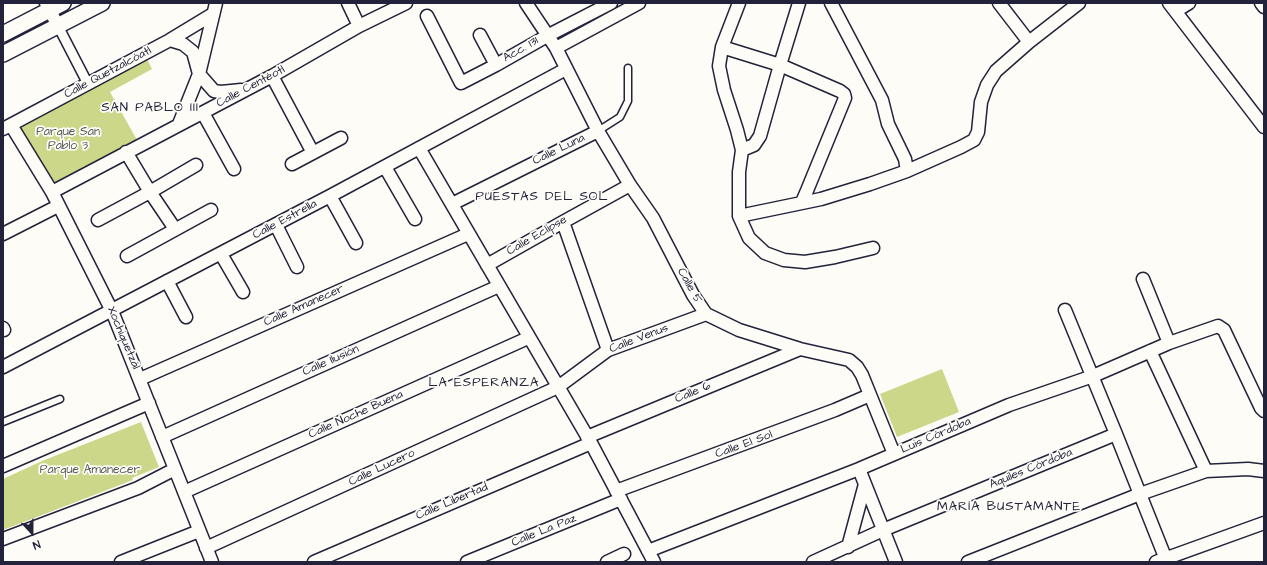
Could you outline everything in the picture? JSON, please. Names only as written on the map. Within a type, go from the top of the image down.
[{"type":"street","points":[[3,34],[48,7],[63,3]]},
{"type":"street","points":[[3,54],[102,3]]},
{"type":"street","points":[[348,3],[360,26]]},
{"type":"street","name":"Calle Centéotl","points":[[52,192],[179,124],[204,113],[360,26],[406,3]]},
{"type":"street","name":"Calle 5","points":[[526,3],[546,36],[556,48],[598,131],[630,185],[653,218],[693,295],[706,314],[738,330],[800,348],[849,360],[857,367],[862,375],[894,454]]},
{"type":"street","name":"Acc. 131","points":[[427,16],[461,83],[546,36],[611,3]]},
{"type":"street","points":[[556,48],[639,3]]},
{"type":"street","points":[[739,3],[722,47],[719,66],[724,90],[742,150],[739,172],[739,216],[749,238],[765,253],[784,260],[805,262],[873,248]]},
{"type":"street","points":[[742,150],[754,145],[760,136],[780,65],[800,3]]},
{"type":"street","points":[[831,3],[882,100],[888,124],[901,149],[905,159],[907,171]]},
{"type":"street","points":[[999,3],[1029,42]]},
{"type":"street","points":[[1189,3],[1173,7],[1264,127]]},
{"type":"street","points":[[1261,3],[1264,7]]},
{"type":"street","points":[[739,216],[821,199],[845,192],[907,171],[974,140],[978,132],[981,102],[987,85],[996,71],[1076,4]]},
{"type":"street","points":[[48,7],[88,84]]},
{"type":"street","points":[[179,124],[199,74],[214,9]]},
{"type":"street","name":"Calle Quetzalcóatl","points":[[7,127],[170,40],[214,9]]},
{"type":"street","points":[[480,35],[496,65]]},
{"type":"street","points":[[170,40],[183,44],[192,52],[199,74],[214,91],[246,90]]},
{"type":"street","points":[[722,47],[780,65],[844,94],[845,98],[802,202]]},
{"type":"street","name":"Calle Estrella","points":[[3,367],[221,254],[566,69]]},
{"type":"street","points":[[272,76],[313,153]]},
{"type":"street","points":[[204,113],[234,169]]},
{"type":"street","name":"Xochiquetzál","points":[[7,127],[52,192],[112,311],[212,562]]},
{"type":"street","name":"Calle Luna","points":[[452,204],[598,131]]},
{"type":"street","points":[[292,164],[341,138]]},
{"type":"street","points":[[418,148],[589,440],[654,562]]},
{"type":"street","points":[[126,152],[150,192],[175,229]]},
{"type":"street","points":[[98,220],[196,165]]},
{"type":"street","points":[[385,167],[415,219]]},
{"type":"street","name":"Calle Eclipse","points":[[487,265],[630,185]]},
{"type":"street","points":[[330,196],[356,243]]},
{"type":"street","points":[[3,234],[58,206]]},
{"type":"street","points":[[127,256],[211,210]]},
{"type":"street","points":[[562,222],[608,350]]},
{"type":"street","points":[[276,224],[298,267]]},
{"type":"street","name":"Calle Amanecer","points":[[140,379],[468,234]]},
{"type":"street","points":[[221,254],[243,292]]},
{"type":"street","points":[[1143,279],[1169,343]]},
{"type":"street","points":[[167,281],[186,317]]},
{"type":"street","name":"Calle Ilusión","points":[[162,437],[499,286]]},
{"type":"street","points":[[1065,310],[1140,494],[1163,561],[1264,523]]},
{"type":"street","name":"Calle Venus","points":[[558,387],[608,350],[706,314]]},
{"type":"street","name":"Luis Córdoba","points":[[648,551],[894,454],[1010,405],[1093,376],[1169,343],[1209,328],[1218,326],[1224,330],[1261,408],[1264,411]]},
{"type":"street","name":"Calle Noche Buena","points":[[184,492],[528,338]]},
{"type":"street","name":"Calle 6","points":[[589,440],[800,348]]},
{"type":"street","points":[[1150,351],[1206,471]]},
{"type":"street","name":"Calle Lucero","points":[[206,548],[558,387]]},
{"type":"street","name":"Calle El Sol","points":[[619,495],[870,395]]},
{"type":"street","points":[[3,466],[149,403]]},
{"type":"street","name":"Aquiles Córdoba","points":[[813,562],[883,530],[1116,434]]},
{"type":"street","name":"Calle Libertad","points":[[314,562],[589,440]]},
{"type":"street","points":[[859,468],[896,562]]},
{"type":"street","points":[[3,539],[138,488],[175,469]]},
{"type":"street","points":[[968,562],[1140,494],[1206,471],[1248,469],[1264,471]]},
{"type":"street","points":[[848,547],[865,484]]},
{"type":"street","name":"Calle La Paz","points":[[466,562],[619,495]]},
{"type":"street","points":[[121,562],[199,531]]},
{"type":"street","points":[[607,562],[624,554]]},
{"type":"lane","name":"Calle Luna","points":[[598,131],[620,117],[628,101],[628,68]]},
{"type":"lane","points":[[3,422],[60,399]]},
{"type":"green space","name":"Parque San Pablo 3","points":[[147,59],[152,69],[110,92],[137,140],[54,185],[18,128]]},
{"type":"green space","points":[[942,369],[959,412],[897,437],[880,394]]},
{"type":"green space","name":"Parque Amanecer","points":[[141,422],[159,467],[132,478],[133,480],[3,530],[3,479],[42,461]]},
{"type":"district","name":"SAN PABLO III","points":[[150,108]]},
{"type":"district","name":"PUESTAS DEL SOL","points":[[542,197]]},
{"type":"district","name":"LA ESPERANZA","points":[[484,383]]},
{"type":"district","name":"MARÍA BUSTAMANTE","points":[[1009,507]]}]
